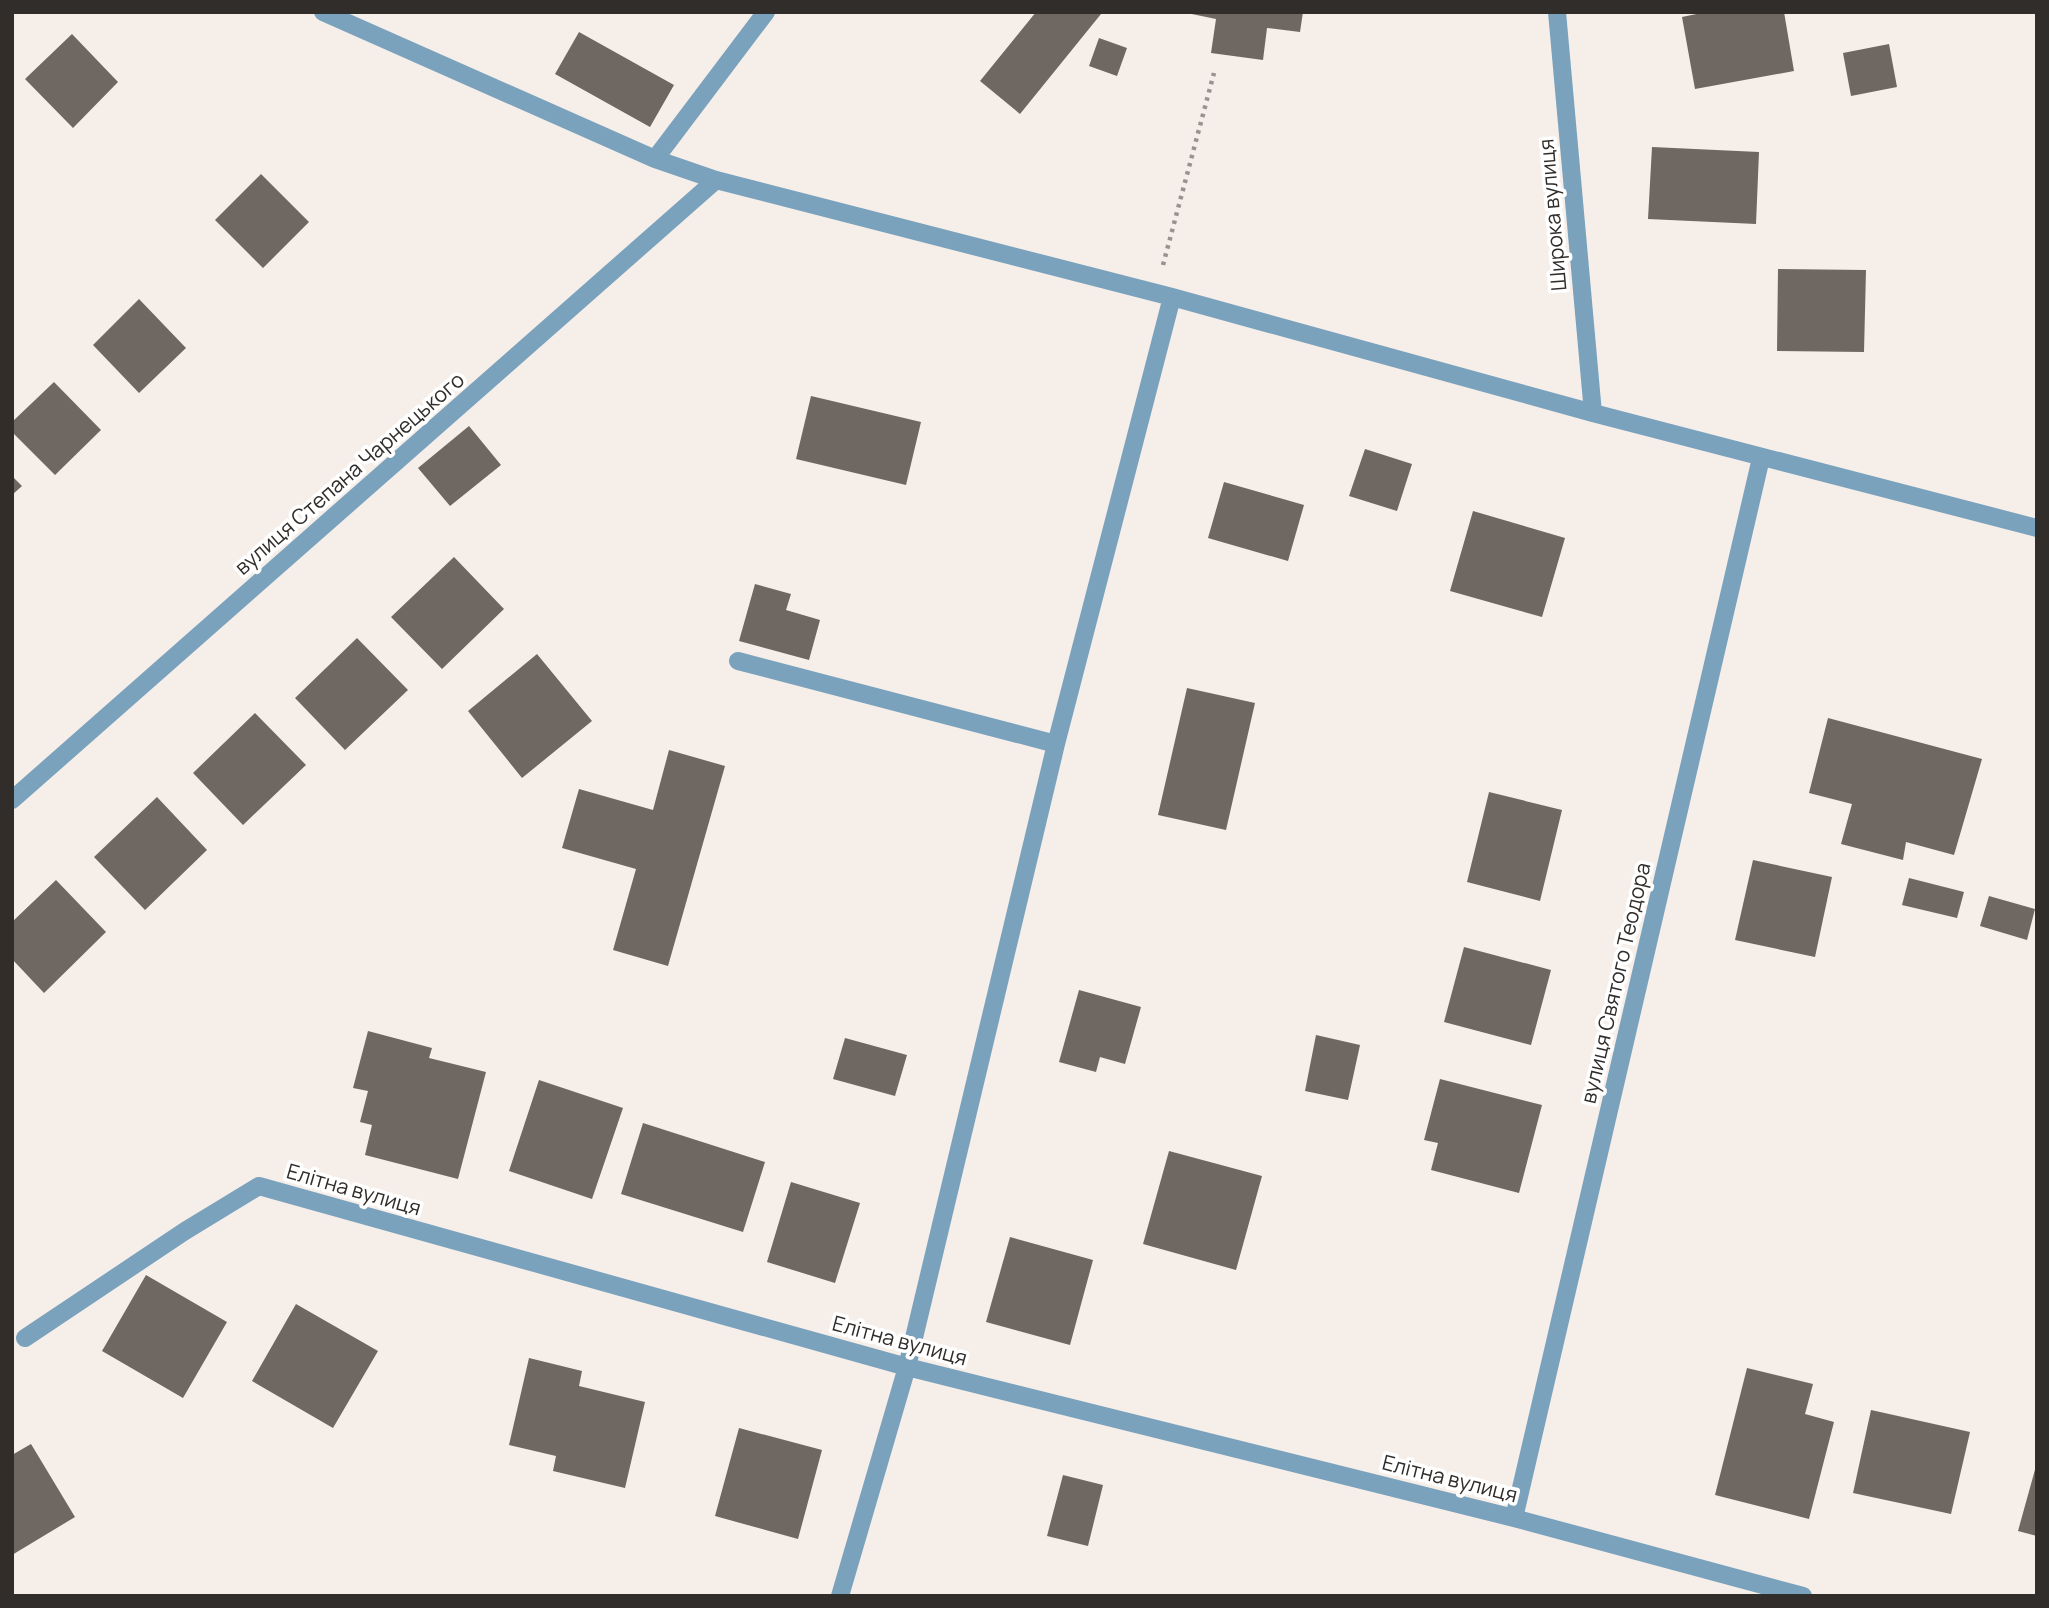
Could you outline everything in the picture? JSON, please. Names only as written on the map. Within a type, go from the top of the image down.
[{"type":"street","points":[[323,12],[655,159],[716,180],[1164,295],[1593,414],[2037,528]]},
{"type":"street","points":[[655,159],[766,12]]},
{"type":"street","name":"Широка вулиця","points":[[1557,12],[1593,414]]},
{"type":"street","name":"вулиця Степана Чарнецького","points":[[12,800],[716,180]]},
{"type":"street","points":[[840,1596],[907,1367],[1164,295]]},
{"type":"street","name":"вулиця Святого Теодора","points":[[1514,1518],[1761,458]]},
{"type":"street","points":[[738,661],[1056,744]]},
{"type":"street","name":"Елітна вулиця","points":[[26,1338],[185,1231],[259,1186],[907,1367],[1514,1518],[1803,1596]]},
{"type":"path","points":[[1164,295],[1214,73]]},
{"type":"building","points":[[1036,12],[1101,14],[1020,114],[980,81]]},
{"type":"building","points":[[1182,12],[1303,12],[1300,32],[1267,28],[1263,60],[1211,53],[1216,19]]},
{"type":"building","points":[[1706,12],[1784,12],[1794,71],[1695,89],[1682,17]]},
{"type":"building","points":[[579,32],[674,85],[650,127],[555,74]]},
{"type":"building","points":[[72,34],[118,82],[73,128],[25,79]]},
{"type":"building","points":[[1099,38],[1127,48],[1117,76],[1089,66]]},
{"type":"building","points":[[1889,44],[1897,87],[1851,96],[1843,53]]},
{"type":"building","points":[[1652,147],[1759,152],[1756,224],[1648,219]]},
{"type":"building","points":[[261,174],[309,222],[263,268],[215,220]]},
{"type":"building","points":[[1778,269],[1866,270],[1864,352],[1777,351]]},
{"type":"building","points":[[139,299],[186,348],[139,393],[93,345]]},
{"type":"building","points":[[54,382],[101,430],[55,475],[12,432],[12,422]]},
{"type":"building","points":[[811,396],[921,422],[906,485],[796,459]]},
{"type":"building","points":[[469,426],[501,465],[450,506],[418,468]]},
{"type":"building","points":[[1365,449],[1412,464],[1397,511],[1349,496]]},
{"type":"building","points":[[12,476],[22,486],[12,495]]},
{"type":"building","points":[[1224,482],[1304,505],[1288,561],[1208,538]]},
{"type":"building","points":[[1473,511],[1565,538],[1542,617],[1450,591]]},
{"type":"building","points":[[454,557],[504,609],[442,669],[391,617]]},
{"type":"building","points":[[755,584],[791,594],[786,610],[820,620],[809,660],[739,641]]},
{"type":"building","points":[[357,638],[408,690],[345,750],[295,698]]},
{"type":"building","points":[[537,654],[592,721],[522,778],[468,711]]},
{"type":"building","points":[[1187,688],[1255,703],[1226,830],[1158,815]]},
{"type":"building","points":[[255,713],[306,765],[243,825],[193,773]]},
{"type":"building","points":[[1828,718],[1982,759],[1954,855],[1906,842],[1903,860],[1841,844],[1852,804],[1809,793]]},
{"type":"building","points":[[669,750],[725,766],[668,966],[613,950],[636,869],[562,848],[579,789],[653,810]]},
{"type":"building","points":[[1489,792],[1562,810],[1540,901],[1467,882]]},
{"type":"building","points":[[157,797],[207,850],[145,910],[94,857]]},
{"type":"building","points":[[1753,860],[1832,877],[1815,957],[1735,940]]},
{"type":"building","points":[[1909,878],[1964,892],[1957,918],[1902,905]]},
{"type":"building","points":[[56,880],[106,932],[44,993],[12,959],[12,922]]},
{"type":"building","points":[[1989,896],[2035,909],[2027,940],[1980,926]]},
{"type":"building","points":[[1464,947],[1551,970],[1531,1045],[1444,1022]]},
{"type":"building","points":[[1079,990],[1141,1007],[1125,1064],[1100,1057],[1096,1072],[1059,1062]]},
{"type":"building","points":[[368,1031],[432,1048],[429,1058],[486,1072],[458,1179],[365,1155],[372,1125],[360,1122],[368,1091],[353,1088]]},
{"type":"building","points":[[1316,1035],[1360,1045],[1348,1100],[1305,1091]]},
{"type":"building","points":[[845,1038],[907,1055],[895,1096],[833,1079]]},
{"type":"building","points":[[1440,1079],[1542,1105],[1519,1193],[1431,1170],[1438,1143],[1424,1140]]},
{"type":"building","points":[[539,1080],[623,1108],[592,1199],[509,1171]]},
{"type":"building","points":[[643,1123],[765,1162],[743,1232],[621,1194]]},
{"type":"building","points":[[1169,1151],[1262,1176],[1236,1270],[1143,1244]]},
{"type":"building","points":[[791,1182],[860,1203],[835,1283],[767,1262]]},
{"type":"building","points":[[1010,1237],[1093,1260],[1070,1345],[986,1322]]},
{"type":"building","points":[[146,1275],[227,1322],[183,1398],[102,1351]]},
{"type":"building","points":[[296,1304],[378,1351],[333,1428],[252,1381]]},
{"type":"building","points":[[529,1358],[582,1371],[579,1386],[645,1402],[625,1488],[553,1471],[556,1456],[509,1445]]},
{"type":"building","points":[[1747,1368],[1813,1384],[1805,1414],[1834,1422],[1809,1519],[1715,1495]]},
{"type":"building","points":[[1871,1410],[1970,1432],[1951,1514],[1853,1493]]},
{"type":"building","points":[[739,1428],[822,1450],[798,1539],[715,1516]]},
{"type":"building","points":[[31,1444],[75,1517],[12,1555],[12,1455]]},
{"type":"building","points":[[2037,1466],[2037,1536],[2018,1531]]},
{"type":"building","points":[[1063,1475],[1103,1485],[1088,1546],[1047,1536]]}]
